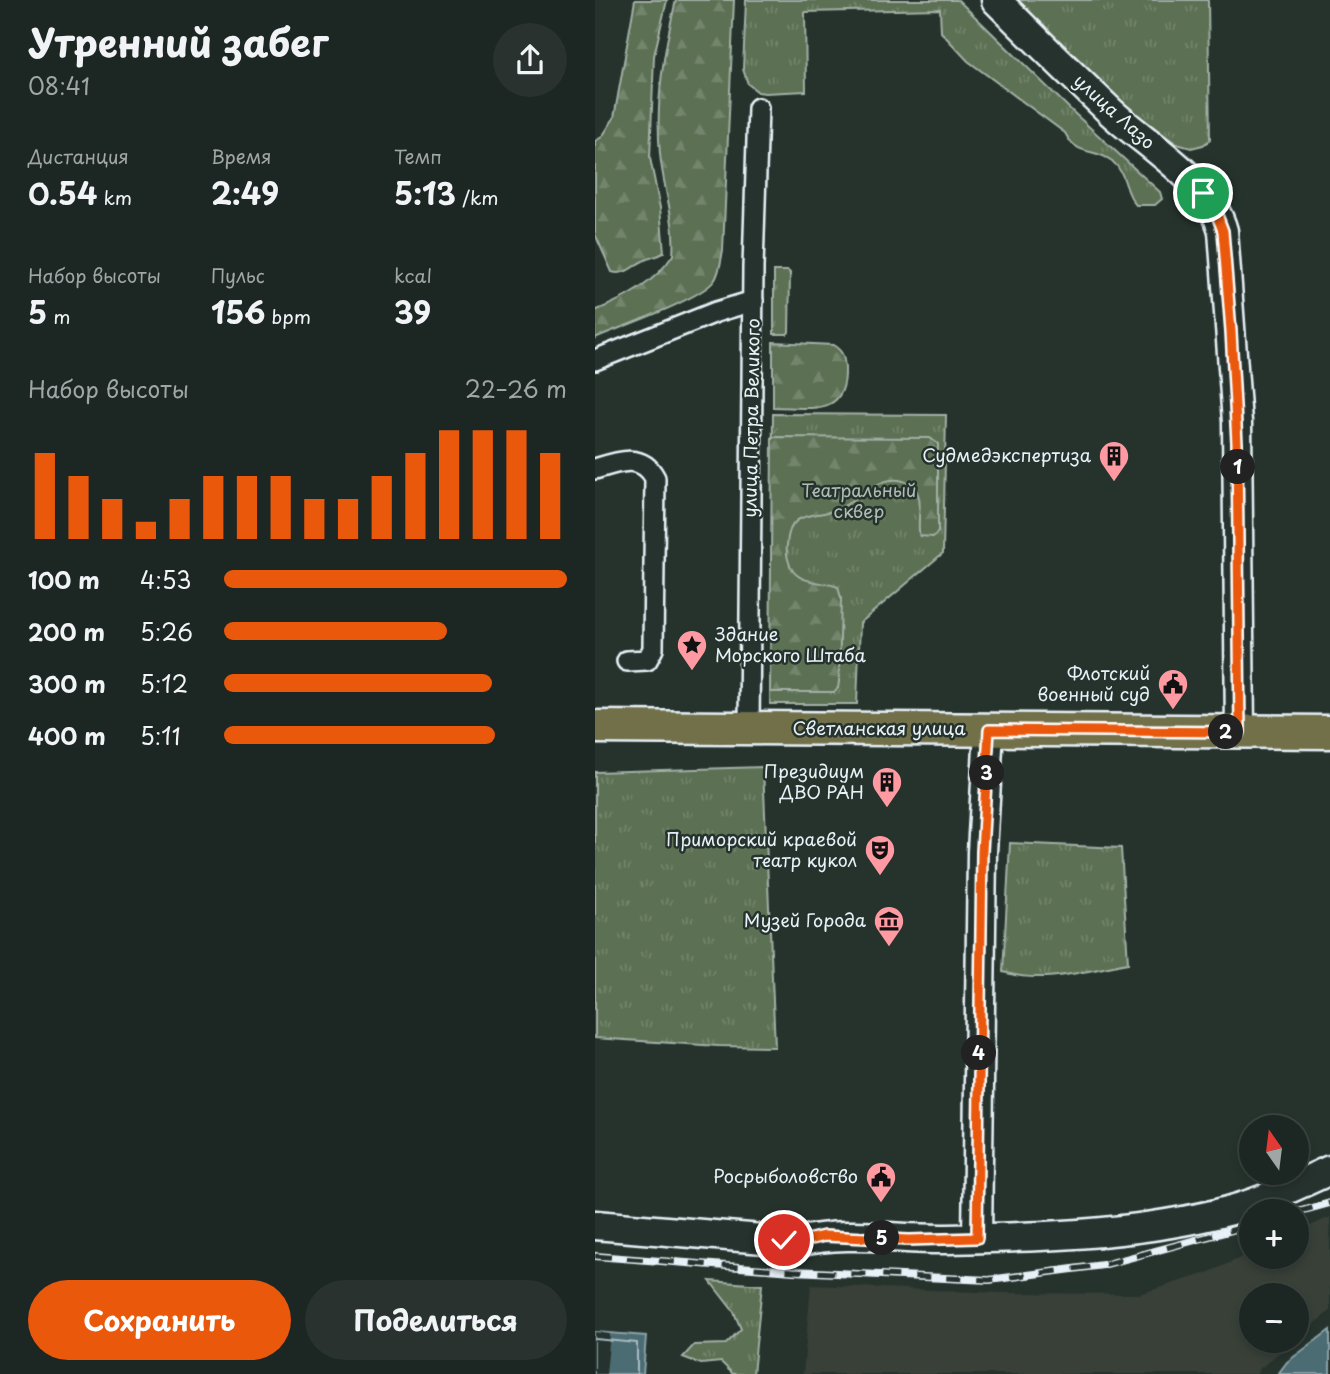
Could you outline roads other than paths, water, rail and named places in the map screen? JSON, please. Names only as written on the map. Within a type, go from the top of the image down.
[{"type":"main road","name":"улица Лазо","points":[[996,0],[1114,114],[1210,200],[1220,218],[1237,422],[1240,732]]},
{"type":"main road","name":"Светланская улица","points":[[595,727],[1330,732]]},
{"type":"main road","points":[[977,1238],[982,852],[989,730]]},
{"type":"main road","points":[[595,1225],[799,1242],[824,1236],[909,1240],[1108,1233],[1216,1214],[1259,1201],[1330,1170]]},
{"type":"main road","points":[[595,1207],[800,1226],[824,1236]]},
{"type":"street","name":"улица Петра Великого","points":[[749,728],[753,301],[758,108]]},
{"type":"street","points":[[595,360],[723,309],[753,301]]},
{"type":"street","points":[[595,469],[632,460],[647,466],[655,478],[653,649],[647,660],[627,661]]},
{"type":"water","points":[[1330,1330],[1330,1374],[1278,1374],[1287,1362],[1299,1353],[1309,1353],[1309,1346]]},
{"type":"water","points":[[595,1332],[646,1336],[643,1374],[595,1374]]},
{"type":"railway","points":[[1309,1209],[1330,1203]]},
{"type":"railway","points":[[595,1256],[793,1271],[989,1280],[1103,1265],[1239,1228]]},
{"type":"place","name":"Судмедэкспертиза","points":[[1114,483]]},
{"type":"place","name":"Здание Морского Штаба","points":[[692,672]]},
{"type":"place","name":"Флотский военный суд","points":[[1173,711]]},
{"type":"place","name":"Президиум ДВО РАН","points":[[887,809]]},
{"type":"place","name":"Приморский краевой театр кукол","points":[[880,877]]},
{"type":"place","name":"Музей Города","points":[[889,948]]},
{"type":"place","name":"Росрыболовство","points":[[881,1204]]},
{"type":"park label","name":"Театральный сквер","points":[[859,501]]}]
